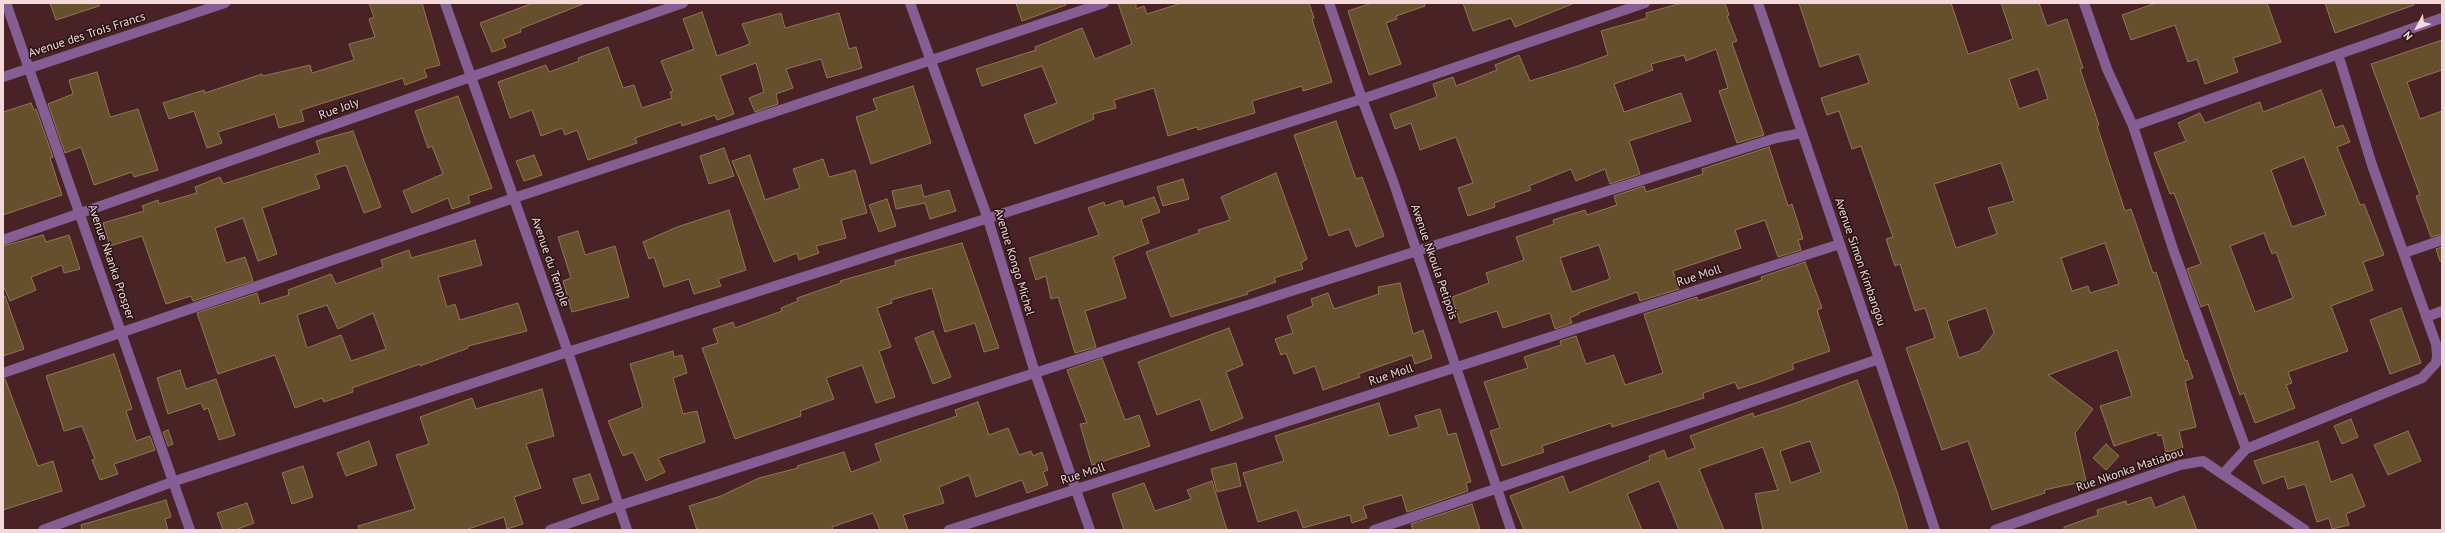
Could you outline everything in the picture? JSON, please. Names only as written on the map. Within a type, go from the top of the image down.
[{"type":"street","name":"Avenue Nkanka Prosper","points":[[6,3],[27,69],[81,213],[120,331],[149,409],[172,482],[190,530]]},
{"type":"street","name":"Avenue des Trois Francs","points":[[3,77],[225,3]]},
{"type":"street","name":"Avenue du Temple","points":[[444,3],[568,352],[627,530]]},
{"type":"street","name":"Rue Joly","points":[[3,240],[683,3]]},
{"type":"street","name":"Avenue Kongo Michel","points":[[910,3],[929,62],[988,219],[1035,373],[1090,530]]},
{"type":"street","points":[[3,373],[120,331],[514,198],[1104,3]]},
{"type":"street","name":"Avenue Nkoula Petipois","points":[[1329,3],[1416,250],[1511,530]]},
{"type":"street","points":[[43,530],[172,482],[568,352],[1362,100],[1645,3]]},
{"type":"street","name":"Avenue Simon Kimbangou","points":[[1758,3],[1879,359],[1935,530]]},
{"type":"street","points":[[2084,3],[2107,69],[2133,126],[2174,252],[2246,450]]},
{"type":"street","points":[[2133,126],[2442,18]]},
{"type":"street","points":[[2223,474],[2246,450],[2422,378],[2431,370],[2437,355],[2426,317],[2372,165],[2338,54]]},
{"type":"street","points":[[550,530],[618,506],[1416,250],[1776,138],[1802,133]]},
{"type":"street","points":[[2404,253],[2442,240]]},
{"type":"street","name":"Rue Moll","points":[[949,530],[1840,244]]},
{"type":"street","points":[[2426,317],[2442,311]]},
{"type":"street","points":[[1374,530],[1497,490],[1879,359]]},
{"type":"street","name":"Rue Nkonka Matiabou","points":[[1995,530],[2180,465],[2203,461],[2305,530]]},
{"type":"building","points":[[50,3],[99,3],[99,6],[56,20]]},
{"type":"building","points":[[369,3],[422,3],[440,65],[424,69],[427,77],[405,85],[403,78],[301,110],[304,121],[279,128],[275,114],[218,132],[222,143],[207,148],[194,111],[169,119],[163,103],[204,90],[205,93],[262,74],[263,76],[310,65],[312,73],[354,60],[349,44],[375,37],[369,19],[374,17]]},
{"type":"building","points":[[533,3],[583,4],[520,29],[521,32],[503,39],[506,47],[492,52],[480,23]]},
{"type":"building","points":[[1016,3],[1065,3],[1066,5],[1022,21]]},
{"type":"building","points":[[1118,3],[1136,3],[1136,9],[1144,6],[1147,14],[1182,3],[1309,3],[1314,18],[1312,19],[1332,82],[1303,91],[1302,86],[1252,101],[1255,113],[1198,130],[1197,127],[1168,136],[1154,88],[1114,100],[1116,108],[1093,114],[1094,119],[1035,144],[1024,115],[1057,103],[1042,66],[982,86],[976,69],[1036,50],[1035,47],[1082,28],[1095,59],[1132,44]]},
{"type":"building","points":[[1372,3],[1424,3],[1425,6],[1396,16],[1397,19],[1386,23],[1401,64],[1369,75],[1348,11]]},
{"type":"building","points":[[1463,3],[1572,4],[1515,27],[1511,18],[1473,31]]},
{"type":"building","points":[[1682,3],[1725,3],[1729,15],[1727,16],[1737,41],[1732,43],[1764,135],[1737,143],[1719,91],[1728,88],[1716,49],[1686,61],[1684,55],[1651,64],[1653,70],[1614,84],[1624,112],[1681,93],[1691,121],[1629,141],[1640,174],[1610,184],[1605,169],[1576,181],[1571,169],[1529,186],[1531,190],[1494,203],[1495,207],[1468,216],[1458,188],[1473,183],[1456,137],[1420,150],[1411,123],[1395,129],[1390,114],[1437,97],[1433,84],[1453,77],[1456,86],[1497,70],[1495,65],[1519,55],[1530,81],[1575,67],[1608,55],[1601,31],[1647,18],[1646,13]]},
{"type":"building","points":[[1799,3],[1951,3],[1968,54],[2013,39],[2001,3],[2039,3],[2047,26],[2067,19],[2083,68],[2080,69],[2099,125],[2097,126],[2125,211],[2131,209],[2153,273],[2156,272],[2185,361],[2187,360],[2193,378],[2185,381],[2196,427],[2179,431],[2183,448],[2166,452],[2162,435],[2158,436],[2157,432],[2114,446],[2100,406],[2132,396],[2117,350],[2048,375],[2093,409],[2075,433],[2086,481],[2044,490],[2045,493],[1992,510],[1968,441],[1942,450],[1906,348],[1935,338],[1925,308],[1915,311],[1900,264],[1895,266],[1886,239],[1893,237],[1861,146],[1852,149],[1839,111],[1827,115],[1821,98],[1869,83],[1859,54],[1820,67]],"holes":[[[2038,69],[2048,99],[2019,109],[2009,79]],[[2001,163],[2014,201],[1988,208],[1997,234],[1956,248],[1934,184]],[[2105,243],[2119,284],[2090,293],[2088,286],[2072,291],[2061,258]],[[1986,308],[1994,333],[1980,351],[1959,358],[1947,321]]]},
{"type":"building","points":[[2156,3],[2267,3],[2281,42],[2233,58],[2238,72],[2205,84],[2197,59],[2188,62],[2175,25],[2131,40],[2122,15]]},
{"type":"building","points":[[2325,3],[2413,3],[2414,5],[2335,33]]},
{"type":"building","points":[[702,12],[717,56],[750,44],[742,24],[781,13],[785,28],[839,13],[849,49],[856,47],[862,68],[827,78],[821,59],[786,69],[793,88],[776,94],[778,104],[755,112],[749,98],[764,92],[756,63],[720,76],[734,114],[717,120],[715,115],[682,126],[681,122],[635,138],[637,143],[588,160],[577,130],[565,135],[562,128],[541,136],[532,110],[510,118],[498,82],[546,65],[549,72],[579,61],[578,58],[608,47],[623,88],[634,85],[642,108],[672,98],[670,92],[673,91],[661,61],[694,49],[683,19]]},
{"type":"building","points":[[2442,40],[2442,70],[2407,82],[2420,119],[2442,111],[2442,234],[2431,237],[2416,196],[2420,195],[2371,64]]},
{"type":"building","points":[[97,72],[110,117],[138,109],[158,170],[134,177],[132,172],[94,185],[81,147],[65,153],[48,104],[73,94],[69,80]]},
{"type":"building","points":[[913,86],[931,143],[871,164],[856,117],[877,110],[873,99]]},
{"type":"building","points":[[2321,90],[2335,128],[2343,125],[2350,142],[2337,147],[2360,205],[2364,204],[2384,255],[2363,262],[2373,290],[2331,306],[2348,351],[2288,372],[2292,383],[2286,385],[2295,408],[2255,423],[2244,393],[2240,395],[2208,304],[2201,307],[2187,269],[2201,264],[2174,193],[2170,194],[2154,153],[2186,141],[2178,123],[2200,113],[2205,123],[2260,102],[2263,112]],"holes":[[[2304,157],[2326,215],[2292,227],[2271,170]],[[2264,233],[2272,254],[2276,252],[2293,298],[2255,312],[2230,246]]]},
{"type":"building","points":[[458,96],[492,188],[468,196],[470,203],[452,209],[448,198],[412,213],[403,191],[443,174],[432,146],[428,148],[415,111]]},
{"type":"building","points":[[31,103],[34,110],[36,109],[53,157],[50,158],[62,195],[3,215],[3,112]]},
{"type":"building","points":[[1336,121],[1356,179],[1362,177],[1384,236],[1356,247],[1349,229],[1329,236],[1294,135]]},
{"type":"building","points":[[353,131],[381,207],[364,213],[346,165],[315,175],[320,188],[262,208],[277,254],[258,261],[243,218],[215,228],[226,263],[245,257],[253,281],[193,301],[191,296],[166,304],[142,236],[110,246],[103,223],[144,211],[142,206],[158,200],[159,204],[197,193],[195,187],[220,177],[223,184],[320,153],[316,141]]},
{"type":"building","points":[[1769,147],[1788,206],[1792,204],[1803,239],[1798,240],[1801,250],[1778,257],[1765,220],[1735,230],[1741,248],[1673,271],[1679,289],[1640,301],[1637,292],[1578,313],[1579,314],[1570,318],[1572,323],[1555,329],[1550,313],[1503,328],[1497,311],[1460,323],[1452,297],[1489,283],[1486,273],[1524,260],[1516,237],[1554,224],[1553,220],[1585,210],[1587,215],[1617,205],[1614,196],[1644,186],[1646,192],[1703,174],[1702,169]],"holes":[[[1599,245],[1610,279],[1572,292],[1560,258]]]},
{"type":"building","points":[[724,148],[734,176],[709,184],[700,156]]},
{"type":"building","points":[[534,155],[542,175],[524,181],[516,161]]},
{"type":"building","points":[[750,155],[765,200],[800,188],[793,169],[823,159],[829,177],[855,170],[867,213],[841,220],[846,238],[816,246],[819,253],[799,260],[797,253],[774,262],[732,161]]},
{"type":"building","points":[[1276,173],[1307,259],[1301,263],[1303,269],[1274,278],[1276,282],[1247,292],[1248,294],[1171,317],[1146,252],[1199,233],[1198,230],[1230,220],[1221,197]]},
{"type":"building","points":[[1183,179],[1189,199],[1163,206],[1157,187]]},
{"type":"building","points":[[921,185],[924,197],[949,190],[956,211],[930,219],[925,203],[896,209],[892,191]]},
{"type":"building","points":[[1154,197],[1160,212],[1141,219],[1149,243],[1113,257],[1126,298],[1085,311],[1096,347],[1075,353],[1058,297],[1051,299],[1046,276],[1036,280],[1029,258],[1099,235],[1088,208],[1104,202],[1105,206],[1122,200],[1124,207]]},
{"type":"building","points":[[887,199],[896,226],[879,232],[869,205]]},
{"type":"building","points":[[729,210],[746,270],[718,279],[721,286],[694,294],[689,279],[664,287],[654,257],[649,259],[643,242],[677,227]]},
{"type":"building","points":[[578,231],[585,255],[615,246],[629,297],[572,312],[563,281],[571,278],[558,237]]},
{"type":"building","points":[[43,235],[46,242],[69,235],[80,269],[64,273],[62,265],[31,277],[36,290],[10,301],[3,285],[3,246]]},
{"type":"building","points":[[475,240],[482,265],[438,277],[447,307],[455,304],[460,320],[518,303],[527,331],[468,346],[468,348],[420,366],[420,364],[352,388],[353,392],[324,402],[322,398],[295,408],[275,355],[218,374],[197,313],[257,293],[260,304],[289,295],[288,290],[331,274],[336,284],[383,267],[381,260],[409,250],[411,258]],"holes":[[[327,305],[338,329],[373,313],[386,349],[351,361],[341,335],[307,348],[297,315]]]},
{"type":"building","points":[[962,243],[999,348],[984,352],[975,323],[945,332],[932,288],[891,300],[892,303],[877,308],[891,347],[879,351],[895,397],[876,403],[862,365],[826,378],[834,399],[800,411],[801,416],[735,439],[702,348],[718,343],[713,329],[733,322],[735,328],[782,311],[781,308],[798,301],[797,298],[841,283],[840,281],[896,265],[895,261]]},
{"type":"building","points":[[2442,247],[2442,261],[2440,261],[2436,249]]},
{"type":"building","points":[[1805,262],[1822,308],[1817,310],[1830,351],[1792,364],[1794,369],[1762,381],[1738,389],[1735,382],[1703,393],[1704,398],[1612,427],[1611,423],[1542,446],[1544,452],[1502,466],[1490,431],[1500,428],[1484,382],[1528,368],[1524,357],[1561,345],[1560,341],[1576,336],[1586,364],[1614,355],[1625,385],[1663,373],[1644,314],[1697,297],[1698,301],[1762,280],[1761,277]]},
{"type":"building","points":[[1400,283],[1413,334],[1423,330],[1432,358],[1415,364],[1412,355],[1358,374],[1360,377],[1323,390],[1315,366],[1294,374],[1286,353],[1281,355],[1275,339],[1293,333],[1287,316],[1313,306],[1311,299],[1328,293],[1334,309],[1379,294],[1378,287]]},
{"type":"building","points":[[5,296],[24,349],[3,356],[3,297]]},
{"type":"building","points":[[2401,308],[2421,363],[2390,374],[2370,320]]},
{"type":"building","points":[[1229,328],[1243,365],[1226,372],[1243,418],[1211,431],[1200,399],[1157,415],[1138,362]]},
{"type":"building","points":[[933,331],[951,377],[933,384],[915,338]]},
{"type":"building","points":[[673,351],[674,357],[682,355],[687,373],[673,378],[683,414],[697,411],[705,442],[658,458],[665,472],[646,481],[633,452],[623,456],[608,421],[643,407],[630,364]]},
{"type":"building","points":[[114,354],[132,409],[126,411],[136,441],[150,436],[155,450],[114,464],[118,474],[100,480],[92,460],[95,459],[82,426],[64,431],[46,376]]},
{"type":"building","points":[[1102,358],[1125,420],[1139,415],[1150,446],[1092,465],[1080,424],[1087,423],[1067,370]]},
{"type":"building","points":[[180,370],[186,389],[216,379],[235,435],[219,440],[208,408],[204,410],[201,403],[168,414],[157,378]]},
{"type":"building","points":[[3,379],[5,379],[38,466],[53,461],[62,491],[3,510]]},
{"type":"building","points":[[1857,380],[1897,492],[1908,530],[1763,530],[1755,494],[1778,490],[1763,447],[1699,469],[1724,530],[1679,530],[1659,481],[1627,494],[1642,530],[1524,530],[1510,496],[1563,476],[1569,493],[1650,460],[1649,456],[1664,450],[1667,459],[1695,448],[1690,436],[1753,413],[1754,417]],"holes":[[[1810,441],[1821,472],[1791,483],[1780,451]]]},
{"type":"building","points":[[542,389],[554,436],[526,444],[541,488],[514,497],[523,524],[507,529],[504,517],[465,530],[359,530],[358,526],[415,509],[396,455],[429,444],[420,417],[472,398],[476,409]]},
{"type":"building","points":[[978,402],[989,435],[1008,428],[1019,455],[1031,451],[1033,456],[1042,452],[1048,470],[1043,472],[1048,485],[1027,493],[1022,480],[976,497],[969,475],[939,487],[944,503],[903,515],[908,530],[880,530],[873,513],[832,527],[833,530],[697,530],[689,506],[721,496],[759,478],[798,468],[797,466],[844,452],[851,472],[881,461],[875,444],[957,416],[955,410]]},
{"type":"building","points":[[1379,403],[1389,436],[1419,427],[1415,416],[1440,409],[1448,435],[1456,433],[1471,482],[1466,483],[1468,491],[1407,512],[1402,495],[1363,506],[1367,518],[1352,523],[1350,515],[1303,528],[1297,510],[1258,522],[1243,473],[1284,461],[1275,436]]},
{"type":"building","points":[[2351,419],[2358,437],[2342,444],[2334,426]]},
{"type":"building","points":[[168,430],[173,444],[168,446],[163,432]]},
{"type":"building","points":[[2408,431],[2421,461],[2388,475],[2374,445]]},
{"type":"building","points":[[369,441],[377,465],[346,476],[337,453]]},
{"type":"building","points":[[2318,441],[2331,482],[2352,474],[2365,506],[2346,514],[2349,525],[2332,529],[2329,518],[2317,522],[2305,484],[2288,489],[2284,476],[2263,484],[2254,461]]},
{"type":"building","points":[[2106,444],[2119,456],[2106,470],[2093,458]]},
{"type":"building","points":[[1236,463],[1241,486],[1217,492],[1211,469]]},
{"type":"building","points":[[303,466],[313,497],[292,504],[282,473]]},
{"type":"building","points":[[590,474],[599,499],[582,504],[573,479]]},
{"type":"building","points":[[1212,481],[1227,530],[1124,530],[1112,494],[1144,483],[1155,511],[1191,499],[1187,490]]},
{"type":"building","points":[[2184,496],[2197,530],[2064,530],[2064,527],[2098,515],[2097,510],[2126,501],[2127,505],[2151,497],[2155,508]]},
{"type":"building","points":[[166,500],[171,517],[165,519],[168,530],[82,530],[81,525]]},
{"type":"building","points":[[247,503],[254,523],[235,530],[223,530],[217,513]]},
{"type":"building","points":[[1472,504],[1480,530],[1413,530],[1411,524]]}]
